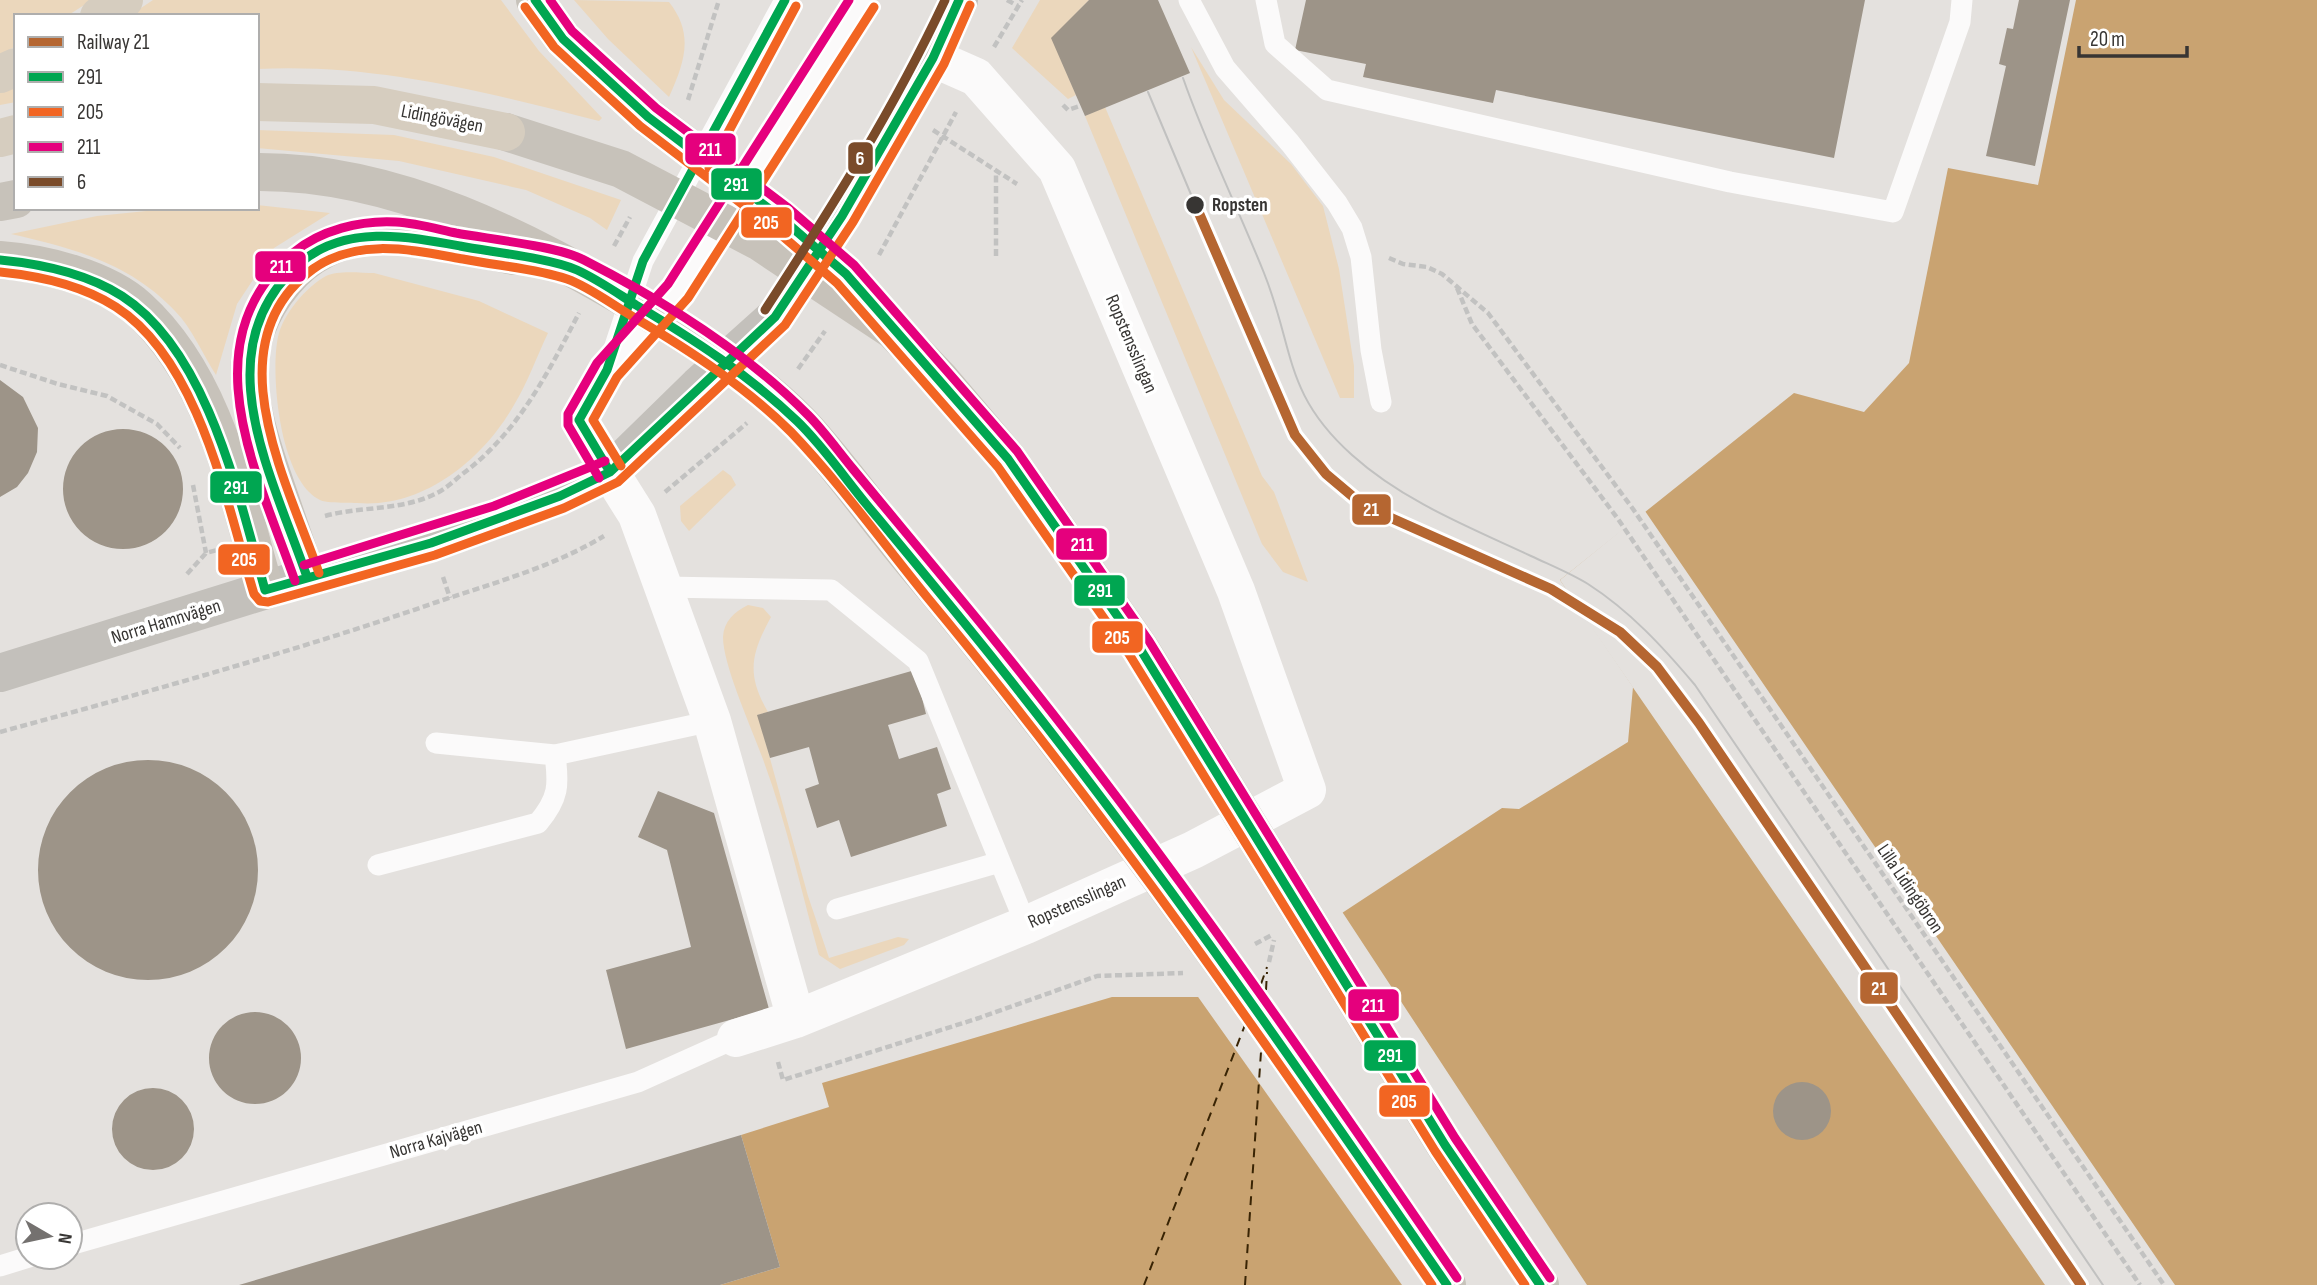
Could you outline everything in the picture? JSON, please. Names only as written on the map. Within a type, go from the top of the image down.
[{"type":"highway","points":[[102,14],[124,0]]},
{"type":"highway","name":"Lidingövägen","points":[[259,102],[374,105],[506,132]]},
{"type":"main road","points":[[535,0],[563,39],[648,117],[780,217],[846,274],[1008,459],[1139,647],[1445,1145],[1539,1285]]},
{"type":"main road","name":"Norra Hamnvägen","points":[[0,673],[307,577],[431,543],[560,496],[610,472],[698,386],[775,317],[842,216],[933,58],[959,0]]},
{"type":"main road","name":"Lidingövägen","points":[[506,132],[621,169],[760,242],[894,331]]},
{"type":"main road","points":[[259,172],[335,178],[416,199],[591,263],[718,358],[799,423],[1070,755],[1299,1069],[1447,1285]]},
{"type":"main road","points":[[307,577],[254,423],[249,362],[257,322],[275,293],[299,264],[330,243],[395,234],[591,263]]},
{"type":"main road","points":[[0,260],[38,263],[93,282],[136,306],[156,326],[198,391],[219,435],[265,590]]},
{"type":"street","name":"Ropstensslingan","points":[[767,1028],[1026,925],[1193,850],[1307,790],[1236,592],[1057,169],[976,77],[933,58]]},
{"type":"street","points":[[610,472],[637,515],[712,721],[767,1028]]},
{"type":"lane","points":[[610,472],[579,420],[607,370],[643,261],[785,0]]},
{"type":"lane","points":[[607,370],[678,291],[864,0]]},
{"type":"lane","points":[[1189,0],[1225,68],[1290,143],[1337,203],[1352,228],[1361,257],[1371,350],[1381,402]]},
{"type":"lane","points":[[1266,0],[1275,44],[1327,90],[1730,181],[1893,212],[1960,22],[1962,0]]},
{"type":"lane","points":[[664,586],[831,590],[918,661],[1026,925]]},
{"type":"lane","points":[[436,743],[555,755],[712,721]]},
{"type":"lane","points":[[378,865],[538,822],[553,805],[558,779],[555,755]]},
{"type":"lane","points":[[837,909],[1000,862]]},
{"type":"lane","name":"Norra Kajvägen","points":[[84,1241],[638,1082],[767,1028]]},
{"type":"path","points":[[685,110],[719,0]]},
{"type":"path","points":[[1007,0],[1018,6]]},
{"type":"path","points":[[994,47],[1022,0]]},
{"type":"path","points":[[1063,105],[1069,110],[1080,106]]},
{"type":"path","points":[[996,170],[996,256]]},
{"type":"path","points":[[591,263],[634,208]]},
{"type":"path","name":"Lilla Lidingöbron","points":[[2140,1285],[1618,519],[1472,324],[1456,286],[1488,313],[1633,509],[2164,1285]]},
{"type":"path","points":[[290,526],[345,511],[377,511],[435,494],[490,454],[525,410],[583,306]]},
{"type":"path","points":[[0,365],[58,384],[107,396],[157,424],[187,455]]},
{"type":"path","points":[[192,480],[206,553]]},
{"type":"path","points":[[0,732],[345,634],[514,576],[586,547],[637,515]]},
{"type":"path","points":[[183,578],[206,553],[250,540]]},
{"type":"path","points":[[1244,951],[1276,933],[1267,967]]},
{"type":"path","points":[[767,1028],[783,1080],[979,1018],[1097,976],[1188,972]]},
{"type":"shaded area","points":[[0,0],[92,0],[70,14],[14,14],[14,47],[0,55]]},
{"type":"shaded area","points":[[153,0],[501,0],[539,51],[602,118],[599,121],[472,90],[387,75],[301,68],[259,69],[259,14],[132,14]]},
{"type":"shaded area","points":[[574,0],[669,2],[682,26],[684,49],[669,97],[608,39]]},
{"type":"shaded area","points":[[1040,0],[1089,0],[1052,38],[1076,95],[1068,99],[1012,48]]},
{"type":"shaded area","points":[[2076,0],[2317,0],[2317,1285],[720,1285],[780,1267],[741,1135],[829,1107],[822,1083],[1112,997],[1214,997],[1502,808],[1519,809],[1628,742],[1633,687],[1560,580],[1794,393],[1864,412],[1909,363],[1948,168],[2038,185]]},
{"type":"shaded area","points":[[1191,47],[1224,100],[1291,164],[1323,206],[1339,269],[1354,366],[1354,398],[1340,398]]},
{"type":"shaded area","points":[[14,85],[14,102],[0,105],[0,93]]},
{"type":"shaded area","points":[[1105,107],[1262,476],[1274,492],[1308,582],[1283,572],[1262,544],[1085,116]]},
{"type":"shaded area","points":[[259,130],[394,135],[494,157],[621,200],[607,230],[590,218],[526,190],[399,161],[259,148]]},
{"type":"shaded area","points":[[259,205],[330,213],[274,248],[237,304],[216,375],[192,333],[158,294],[119,269],[99,260],[56,245],[11,234],[97,216],[156,210],[259,210]]},
{"type":"shaded area","points":[[337,273],[374,273],[479,301],[548,333],[524,387],[501,425],[468,462],[448,477],[405,498],[381,503],[324,501],[306,489],[295,472],[287,450],[277,400],[278,337],[290,310],[318,281]]},
{"type":"shaded area","points":[[723,470],[731,476],[736,485],[689,531],[681,521],[680,506]]},
{"type":"shaded area","points":[[748,605],[763,608],[771,617],[755,653],[756,686],[768,712],[758,715],[808,896],[829,958],[898,937],[909,939],[904,945],[840,969],[819,955],[777,799],[727,662],[723,637],[725,626],[734,614]]},
{"type":"pier","points":[[1645,511],[2175,1285],[2045,1285],[1585,618],[1560,580]]},
{"type":"pier","points":[[1341,910],[1587,1285],[1402,1285],[1196,994],[1213,994]]},
{"type":"building","points":[[1089,0],[1158,0],[1190,73],[1085,116],[1051,38]]},
{"type":"building","points":[[1306,0],[1865,0],[1834,158],[1496,90],[1493,103],[1363,77],[1366,64],[1295,50]]},
{"type":"building","points":[[2019,0],[2070,0],[2035,166],[1986,156],[2006,66],[1999,64],[2007,28],[2013,29]]},
{"type":"building","points":[[0,380],[23,397],[38,428],[37,452],[28,473],[17,487],[0,497]]},
{"type":"building","points":[[123,429],[146,434],[165,447],[178,466],[183,489],[178,512],[165,531],[146,544],[123,549],[100,544],[81,531],[68,512],[63,489],[68,466],[81,447],[100,434]]},
{"type":"building","points":[[915,670],[926,714],[888,725],[899,759],[937,747],[951,789],[937,794],[947,826],[851,857],[839,820],[817,828],[805,789],[819,784],[809,747],[770,758],[757,715]]},
{"type":"building","points":[[159,760],[190,768],[209,778],[226,792],[240,809],[250,828],[256,848],[256,892],[250,912],[240,931],[226,948],[209,962],[180,976],[137,980],[116,976],[96,967],[78,955],[63,940],[42,902],[38,859],[42,838],[51,818],[63,800],[78,785],[116,764]]},
{"type":"building","points":[[658,791],[714,813],[769,1009],[626,1049],[606,970],[691,947],[667,850],[638,837]]},
{"type":"building","points":[[255,1012],[273,1015],[288,1025],[298,1040],[301,1058],[298,1076],[288,1091],[273,1101],[255,1104],[237,1101],[222,1091],[212,1076],[209,1058],[212,1040],[222,1025],[237,1015]]},
{"type":"building","points":[[1802,1082],[1813,1084],[1826,1095],[1831,1111],[1829,1122],[1818,1135],[1802,1140],[1791,1138],[1778,1127],[1773,1111],[1775,1100],[1786,1087]]},
{"type":"building","points":[[153,1088],[169,1091],[182,1100],[191,1113],[194,1129],[191,1145],[182,1158],[169,1167],[153,1170],[137,1167],[124,1158],[115,1145],[112,1129],[115,1113],[124,1100],[137,1091]]},
{"type":"building","points":[[741,1135],[780,1267],[720,1285],[239,1285]]},
{"type":"ferry route","points":[[1261,984],[1267,967]]},
{"type":"ferry route","points":[[1266,990],[1267,972]]},
{"type":"ferry route","points":[[1144,1285],[1245,1025]]},
{"type":"ferry route","points":[[1245,1285],[1261,1052]]},
{"type":"tram line","points":[[1183,78],[1264,273],[1302,390],[1330,433],[1372,471],[1415,500],[1588,584],[1632,618],[1671,657],[1695,685],[2103,1285]]},
{"type":"tram line","points":[[1148,92],[1195,204]]},
{"type":"rail line","name":"21","points":[[1195,204],[1295,435],[1326,474],[1364,506],[1551,589],[1620,632],[1657,667],[1699,723],[2081,1285]]},
{"type":"transit line","name":"291","points":[[535,0],[563,39],[648,117],[780,217],[846,274],[1008,459],[1139,647],[1445,1145],[1540,1285]]},
{"type":"transit line","name":"211","points":[[550,0],[572,31],[656,108],[787,207],[854,265],[1017,451],[1149,641],[1455,1138],[1550,1278]]},
{"type":"transit line","name":"291","points":[[610,472],[579,420],[607,370],[643,261],[785,0]]},
{"type":"transit line","name":"211","points":[[599,478],[568,425],[568,414],[597,363],[668,284],[849,0]]},
{"type":"transit line","name":"6","points":[[765,310],[883,120],[945,0]]},
{"type":"transit line","name":"291","points":[[0,260],[48,267],[108,288],[152,321],[177,352],[216,429],[244,513],[265,590],[431,543],[560,496],[610,472],[775,317],[842,216],[933,58],[959,0]]},
{"type":"transit line","name":"205","points":[[0,272],[75,287],[116,307],[145,331],[169,362],[189,398],[221,478],[254,594],[260,601],[268,602],[435,555],[564,508],[618,482],[785,325],[853,222],[944,64],[970,5]]},
{"type":"transit line","name":"205","points":[[709,168],[796,6]]},
{"type":"transit line","name":"205","points":[[525,7],[554,47],[640,126],[772,227],[837,283],[998,467],[1129,654],[1435,1151],[1525,1285]]},
{"type":"transit line","name":"205","points":[[621,466],[593,420],[617,377],[688,298],[874,7]]},
{"type":"transit line","name":"211","points":[[295,581],[251,455],[241,412],[238,369],[244,328],[261,289],[293,253],[316,238],[342,228],[369,223],[404,223],[572,255],[643,292],[702,329],[758,370],[825,434],[1018,669],[1148,839],[1336,1101],[1457,1278]]},
{"type":"transit line","name":"291","points":[[307,577],[264,457],[254,415],[250,374],[255,335],[270,298],[299,264],[317,251],[336,243],[356,238],[398,237],[552,262],[577,270],[607,286],[740,373],[779,404],[825,451],[999,666],[1116,817],[1284,1049],[1447,1285]]},
{"type":"transit line","name":"205","points":[[319,573],[276,456],[266,415],[262,374],[267,335],[283,300],[313,269],[348,253],[386,249],[424,252],[542,272],[584,287],[676,343],[774,415],[809,451],[860,513],[994,680],[1124,849],[1311,1109],[1432,1285]]},
{"type":"transit line","name":"211","points":[[304,565],[494,506],[605,461]]},
{"type":"place","name":"Ropsten","points":[[1195,205]]}]
